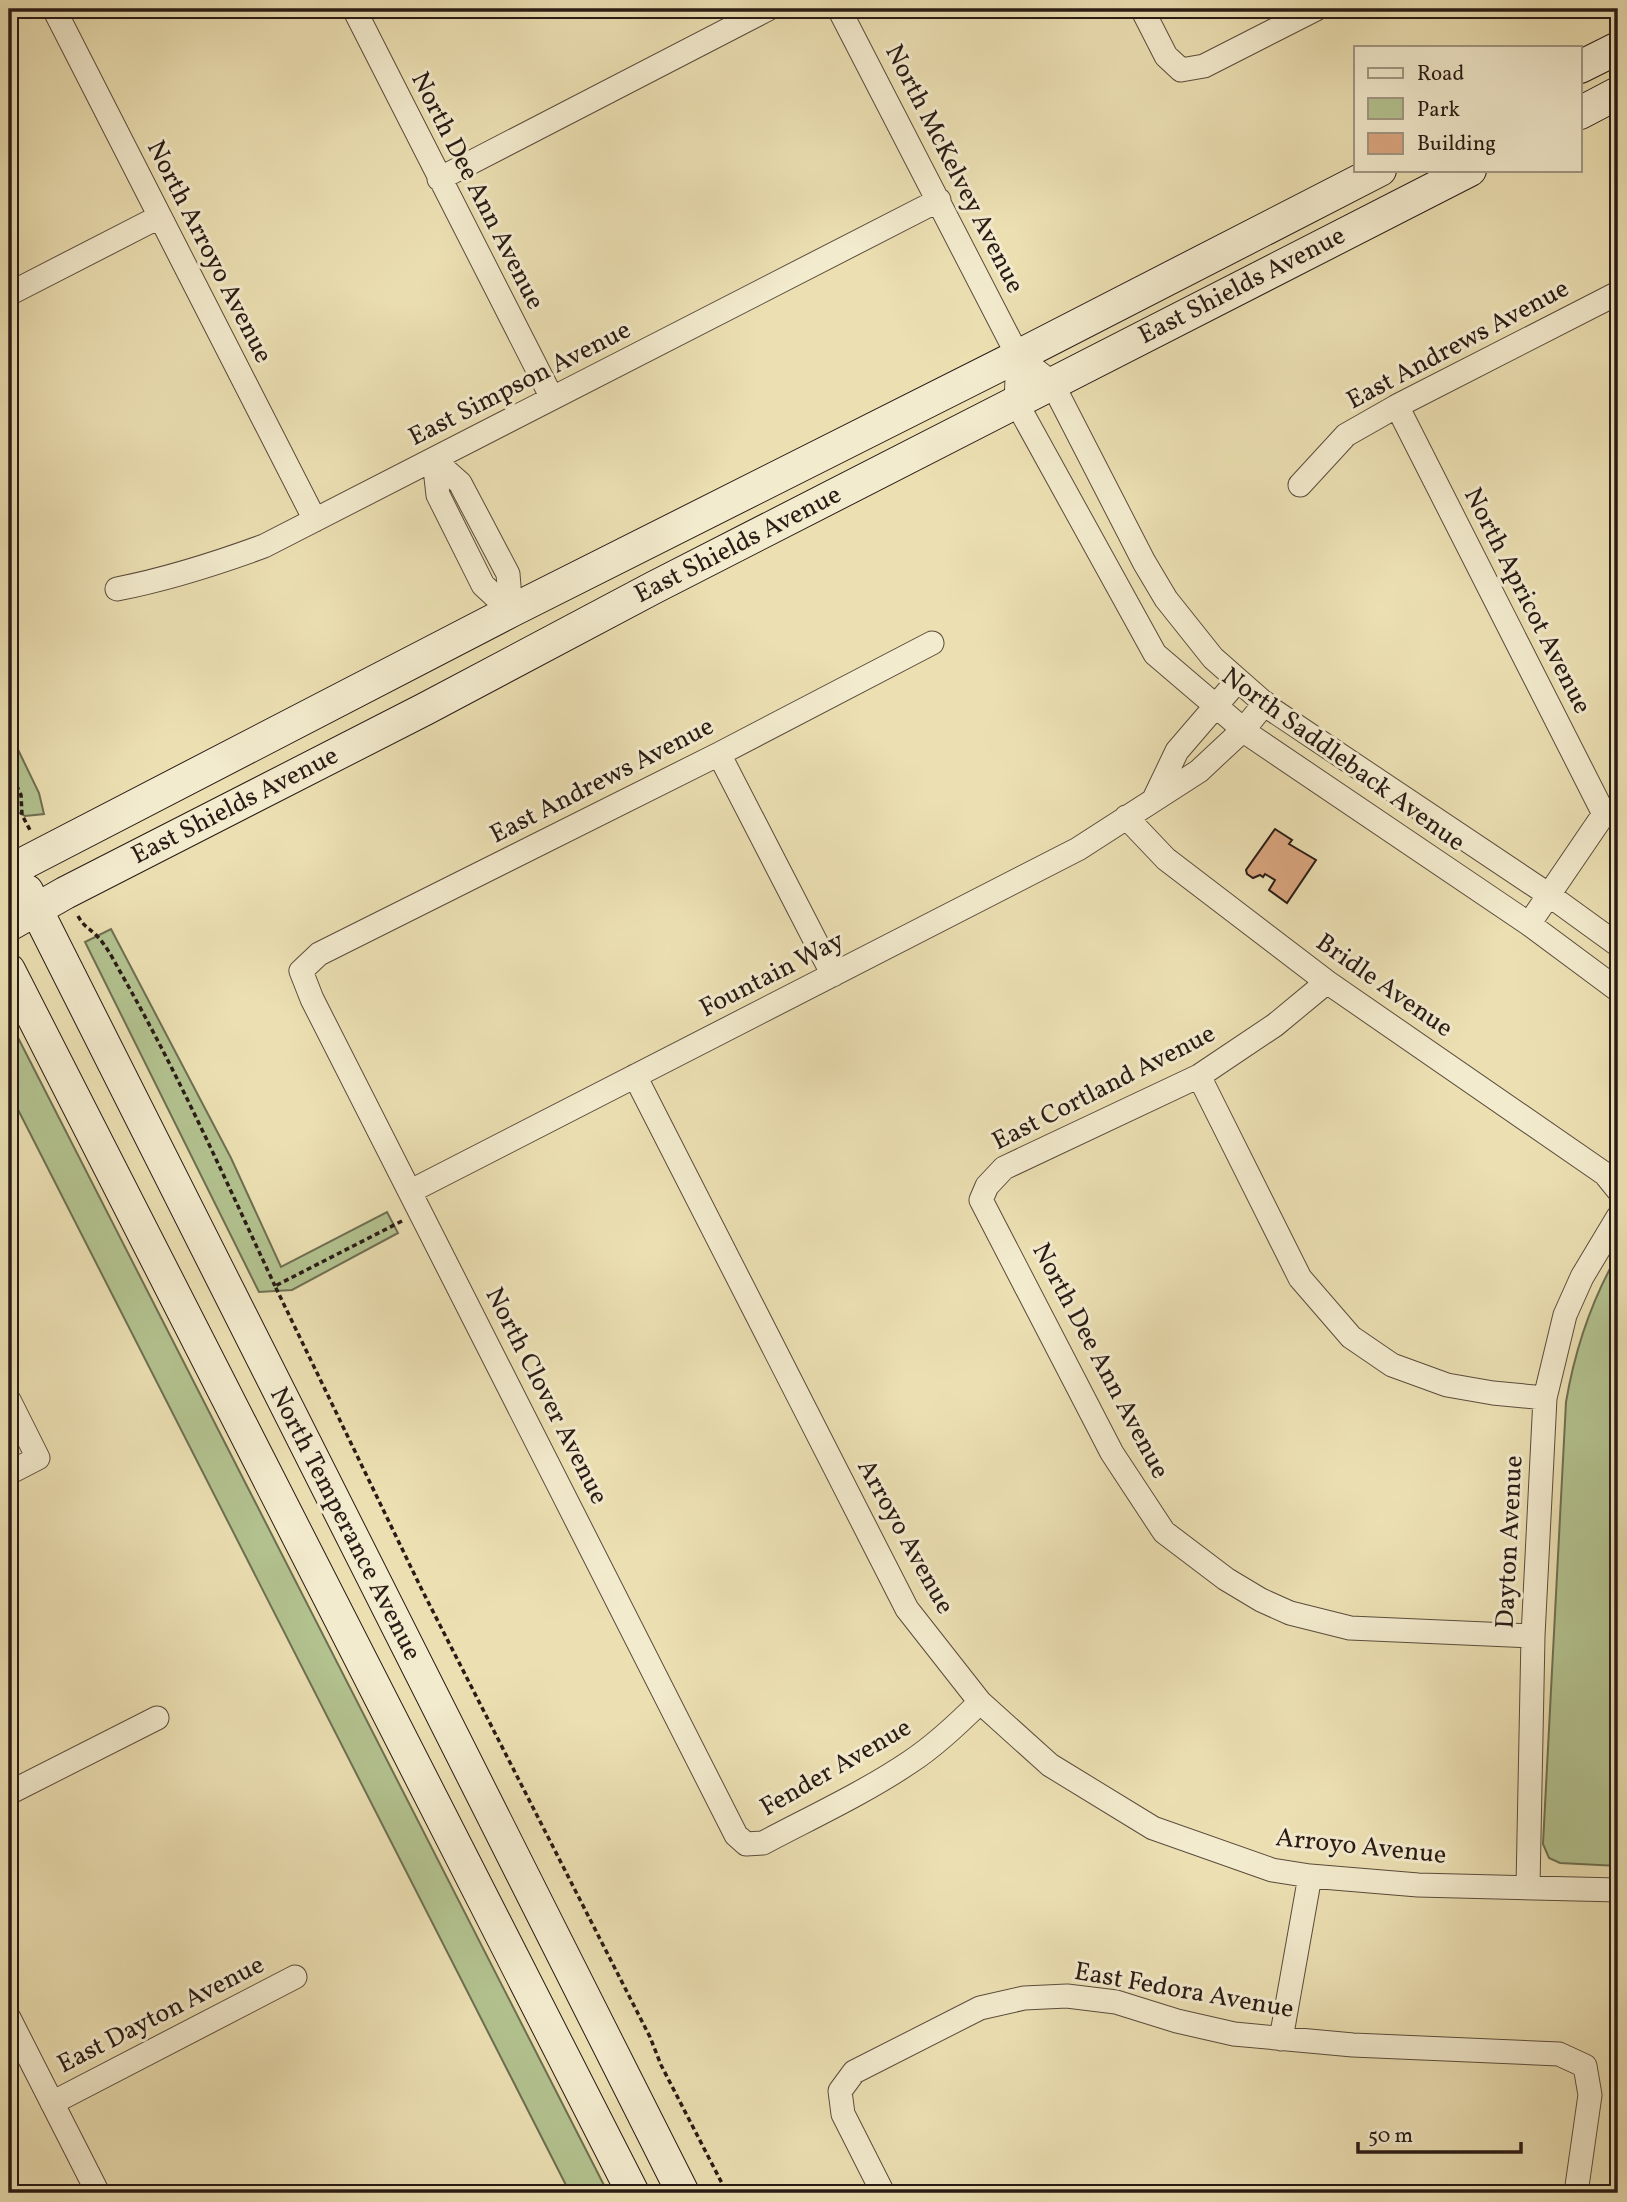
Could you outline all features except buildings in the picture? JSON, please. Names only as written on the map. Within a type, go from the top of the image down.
[{"type":"main road","points":[[1582,66],[1618,47]]},
{"type":"main road","points":[[1582,91],[1618,73]]},
{"type":"main road","points":[[1582,112],[1618,93]]},
{"type":"main road","name":"East Shields Avenue","points":[[11,864],[1018,356],[1376,172]]},
{"type":"main road","name":"East Shields Avenue","points":[[9,925],[665,582],[1466,172]]},
{"type":"main road","name":"North Temperance Avenue","points":[[11,864],[37,909],[683,2193]]},
{"type":"main road","name":"North Temperance Avenue","points":[[9,970],[633,2193]]},
{"type":"street","name":"North Arroyo Avenue","points":[[54,9],[315,520]]},
{"type":"street","name":"North Dee Ann Avenue","points":[[354,9],[552,398]]},
{"type":"street","points":[[439,179],[768,9]]},
{"type":"street","name":"North McKelvey Avenue","points":[[839,9],[1018,356]]},
{"type":"street","points":[[1142,9],[1166,56],[1181,70],[1204,66],[1316,9]]},
{"type":"street","name":"East Simpson Avenue","points":[[117,589],[214,565],[264,546],[939,200]]},
{"type":"street","points":[[9,294],[159,217]]},
{"type":"street","name":"East Andrews Avenue","points":[[1300,485],[1346,435],[1397,406],[1616,300]]},
{"type":"street","points":[[1016,402],[1018,356]]},
{"type":"street","name":"North Saddleback Avenue","points":[[1018,356],[1052,383],[1144,562],[1166,599],[1213,658],[1265,704],[1618,944]]},
{"type":"street","name":"North Saddleback Avenue","points":[[1016,402],[1155,654],[1244,729],[1529,924],[1618,990]]},
{"type":"street","name":"North Apricot Avenue","points":[[1397,406],[1604,814],[1529,924]]},
{"type":"street","points":[[435,460],[460,483],[508,574],[511,611]]},
{"type":"street","name":"East Andrews Avenue","points":[[301,971],[319,954],[719,754],[932,643]]},
{"type":"street","points":[[1154,799],[1177,751],[1238,680]]},
{"type":"street","name":"Fountain Way","points":[[416,1201],[635,1076],[1078,849],[1199,771],[1244,729],[1265,704]]},
{"type":"street","points":[[719,754],[833,975]]},
{"type":"street","name":"Bridle Avenue","points":[[1126,817],[1166,859],[1327,982],[1605,1174],[1618,1190]]},
{"type":"street","name":"North Clover Avenue","points":[[301,971],[312,999],[736,1835],[746,1843]]},
{"type":"street","name":"East Cortland Avenue","points":[[981,1200],[987,1186],[1004,1168],[1199,1076],[1275,1025],[1327,982]]},
{"type":"street","name":"Arroyo Avenue","points":[[635,1076],[907,1608],[980,1702],[1050,1765],[1153,1828],[1272,1870],[1418,1885],[1618,1890]]},
{"type":"street","points":[[1199,1076],[1300,1278],[1351,1337],[1392,1365],[1447,1385],[1545,1398]]},
{"type":"street","name":"North Dee Ann Avenue","points":[[981,1200],[1112,1453],[1164,1532],[1226,1579],[1261,1600],[1290,1613],[1350,1628],[1533,1636]]},
{"type":"street","name":"Dayton Avenue","points":[[1528,1886],[1533,1636],[1545,1398],[1565,1315],[1581,1277],[1618,1217]]},
{"type":"street","points":[[9,1399],[38,1458],[9,1473]]},
{"type":"street","name":"Fender Avenue","points":[[746,1843],[763,1843],[901,1768],[946,1735],[980,1702]]},
{"type":"street","points":[[9,1793],[157,1718]]},
{"type":"street","points":[[1281,2039],[1310,1876]]},
{"type":"street","name":"East Dayton Avenue","points":[[52,2103],[295,1977]]},
{"type":"street","name":"East Fedora Avenue","points":[[883,2193],[843,2114],[840,2091],[853,2072],[980,2008],[1024,1998],[1067,1996],[1116,2002],[1177,2021],[1234,2034],[1353,2045],[1559,2054],[1585,2066],[1590,2095],[1576,2193]]},
{"type":"street","points":[[9,2018],[98,2193]]},
{"type":"path","points":[[9,770],[21,795],[22,815]]},
{"type":"path","points":[[83,926],[94,932],[104,945],[185,1095],[409,1565],[727,2193]]},
{"type":"path","points":[[275,1286],[416,1201]]},
{"type":"green space","points":[[9,731],[39,793],[44,814],[25,816],[9,808]]},
{"type":"green space","points":[[111,929],[231,1158],[281,1267],[387,1212],[398,1233],[292,1290],[259,1292],[85,942]]},
{"type":"green space","points":[[9,1020],[608,2193],[570,2193],[9,1092]]},
{"type":"green space","points":[[1618,1254],[1618,1866],[1560,1863],[1549,1858],[1543,1844],[1566,1402],[1585,1326]]}]
